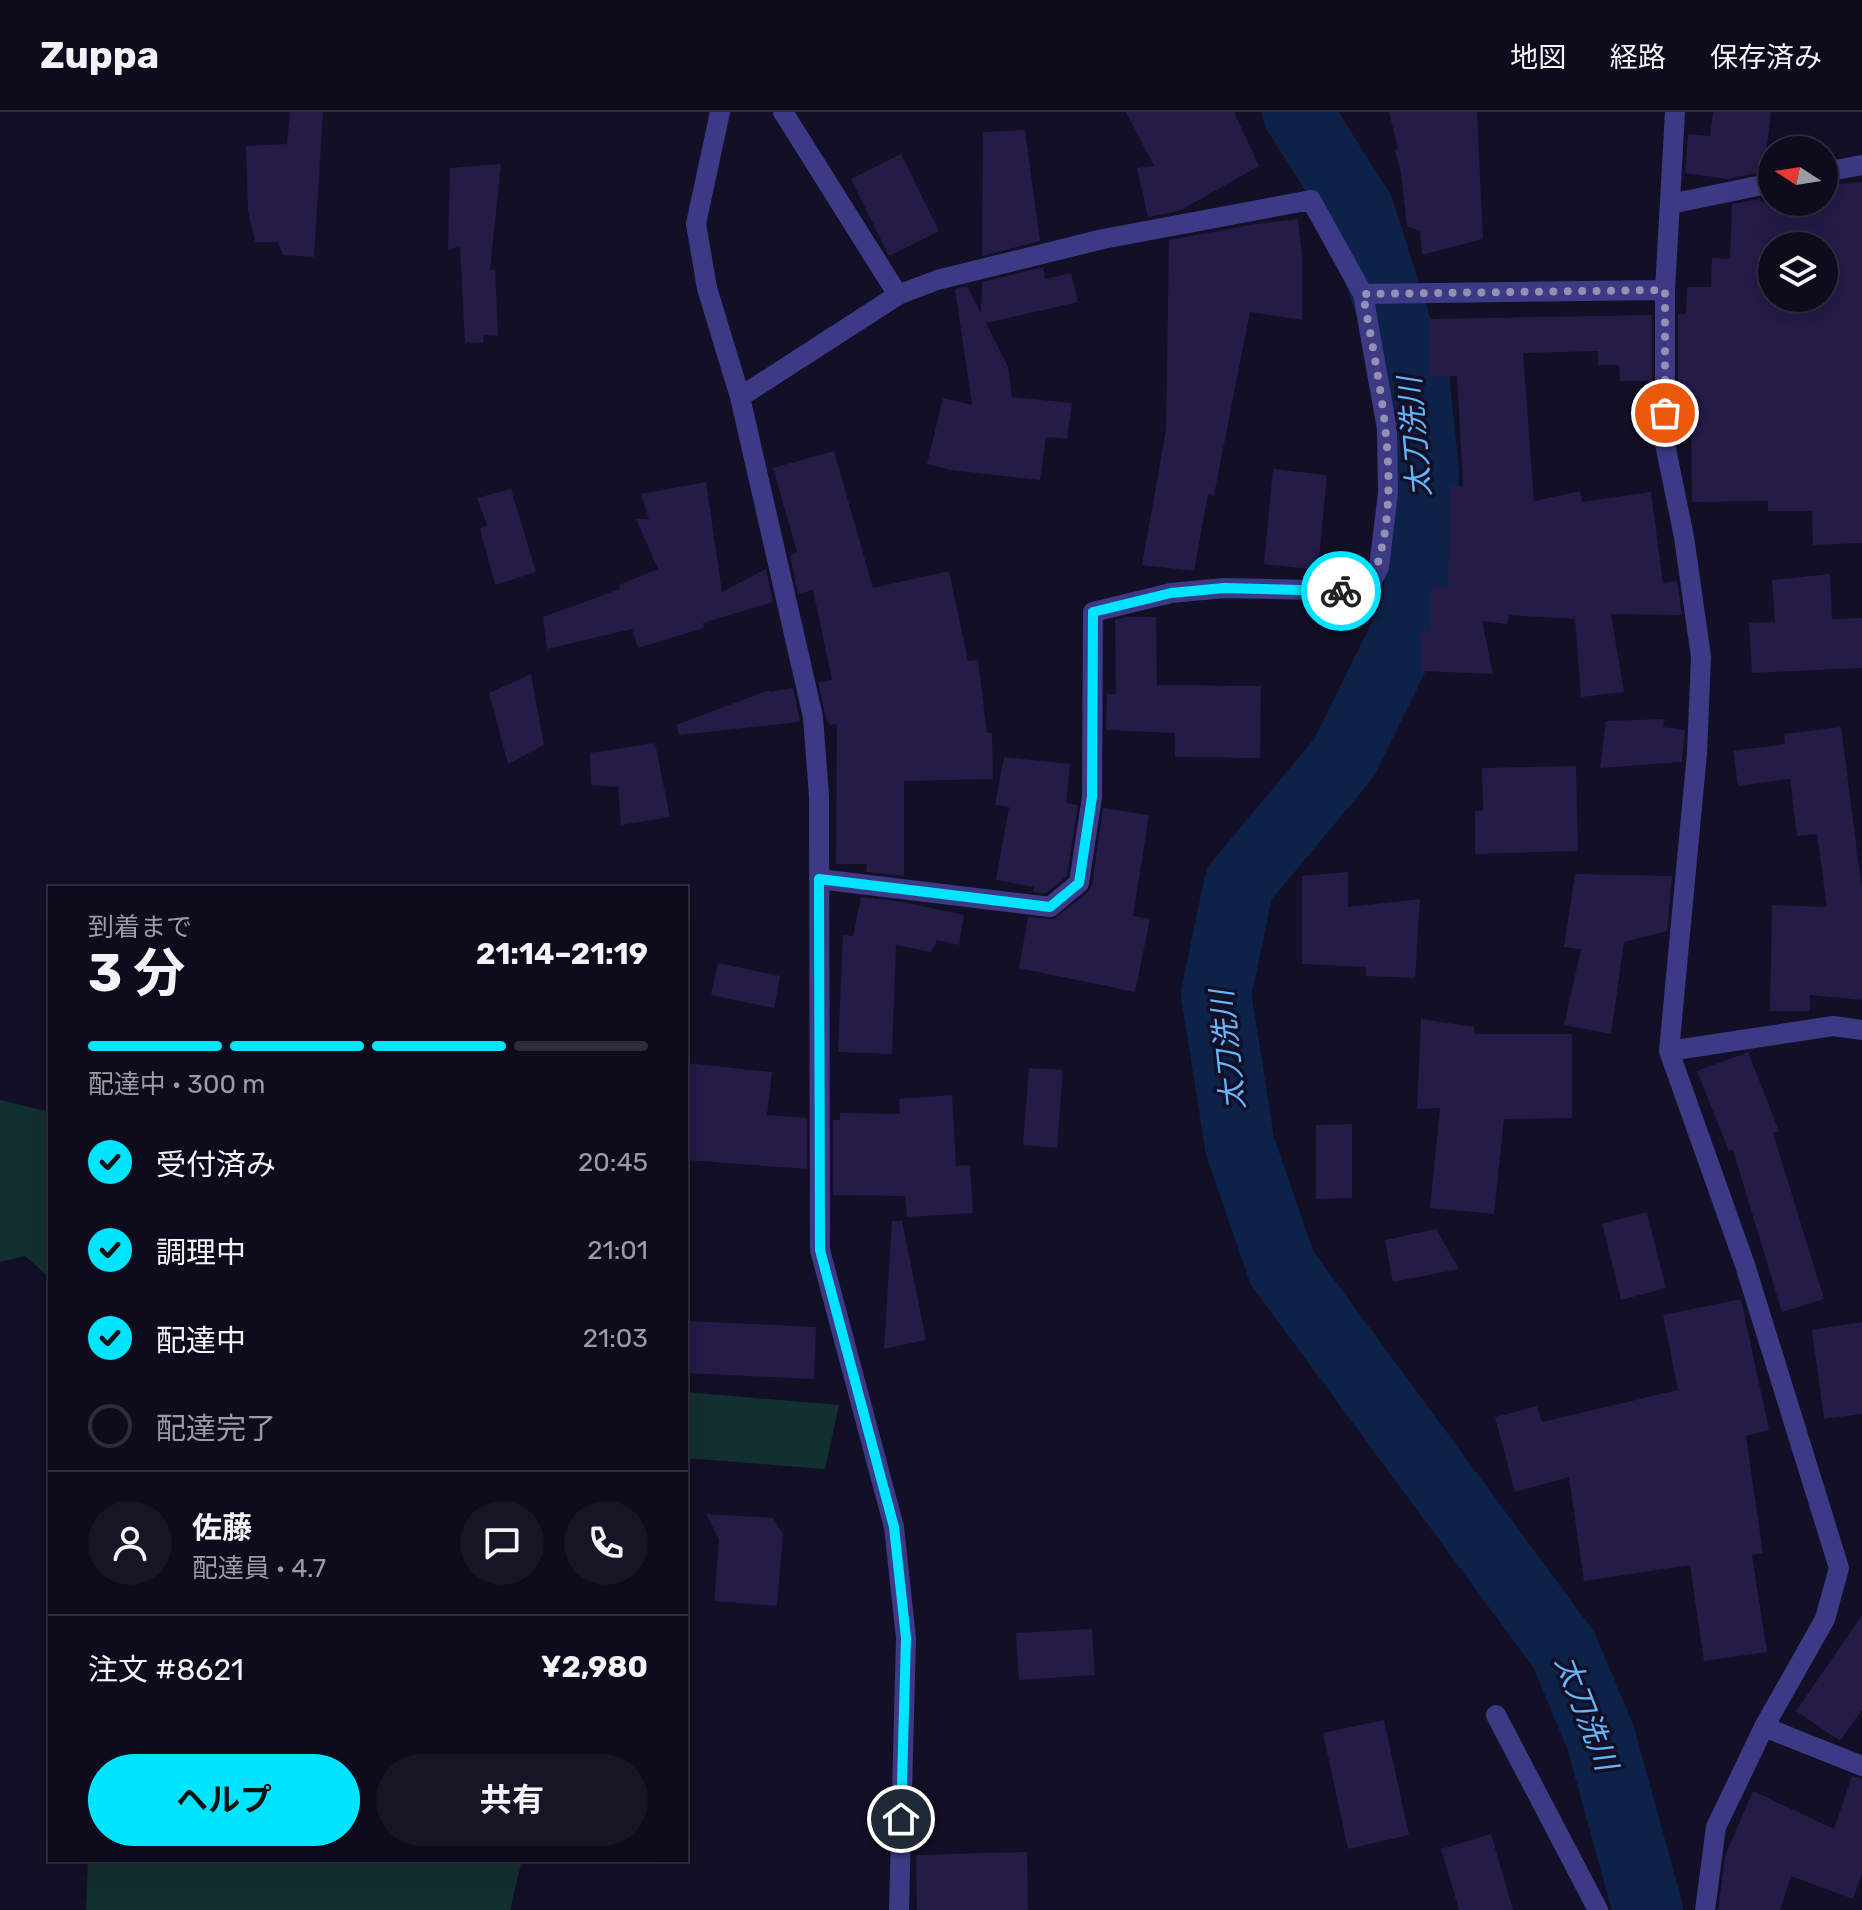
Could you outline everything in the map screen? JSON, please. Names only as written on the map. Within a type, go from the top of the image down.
[{"type":"street","points":[[720,112],[696,224],[707,288],[740,397],[813,717],[819,796],[820,1250],[894,1527],[906,1638],[899,1910]]},
{"type":"street","points":[[783,112],[898,295]]},
{"type":"street","points":[[1675,112],[1665,290],[1665,444],[1684,537],[1701,657],[1697,753],[1669,1051],[1745,1265],[1839,1568],[1825,1619],[1764,1727],[1716,1827],[1705,1910]]},
{"type":"street","points":[[1838,169],[1862,165]]},
{"type":"street","points":[[1670,204],[1758,186]]},
{"type":"street","points":[[740,397],[898,295],[937,280],[1103,239],[1311,200],[1363,294],[1387,429],[1388,493],[1379,567],[1367,591],[1224,588],[1171,593],[1093,612],[1092,797],[1079,883],[1050,907],[819,879]]},
{"type":"street","points":[[1363,294],[1665,290]]},
{"type":"street","points":[[1669,1051],[1833,1026],[1862,1030]]},
{"type":"street","points":[[1496,1715],[1598,1910]]},
{"type":"street","points":[[1764,1727],[1862,1766]]},
{"type":"green space","points":[[0,1100],[48,1112],[48,1276],[25,1256],[0,1262]]},
{"type":"green space","points":[[688,1392],[839,1405],[825,1469],[688,1458]]},
{"type":"green space","points":[[88,1862],[522,1862],[510,1910],[86,1910]]},
{"type":"building","points":[[290,112],[323,112],[314,257],[283,255],[278,242],[255,242],[248,210],[246,146],[287,144]]},
{"type":"building","points":[[1126,112],[1234,112],[1259,166],[1179,211],[1148,217],[1137,168],[1154,166]]},
{"type":"building","points":[[1389,112],[1477,112],[1483,239],[1422,255],[1420,231],[1407,226],[1395,150],[1398,149]]},
{"type":"building","points":[[1713,112],[1771,112],[1768,136],[1758,136],[1758,172],[1728,179],[1685,173],[1688,134],[1710,136]]},
{"type":"building","points":[[1025,130],[1040,241],[982,256],[983,132]]},
{"type":"building","points":[[901,154],[939,231],[889,256],[851,179]]},
{"type":"building","points":[[501,164],[490,270],[495,270],[498,336],[484,335],[483,343],[465,342],[460,247],[448,249],[450,168]]},
{"type":"building","points":[[1862,182],[1862,543],[1813,545],[1812,511],[1768,511],[1768,501],[1692,502],[1691,418],[1678,418],[1678,314],[1686,314],[1687,287],[1711,287],[1712,258],[1730,259],[1732,204],[1758,199],[1758,216],[1838,216],[1838,184]]},
{"type":"building","points":[[1298,219],[1302,255],[1302,320],[1250,312],[1214,495],[1208,494],[1194,571],[1142,565],[1166,430],[1169,240]]},
{"type":"building","points":[[1043,267],[1045,279],[1071,273],[1078,302],[986,323],[1008,367],[1012,397],[1072,403],[1067,439],[1046,437],[1040,480],[951,470],[927,464],[943,398],[972,405],[955,289],[967,286],[981,314],[982,282]]},
{"type":"building","points":[[1652,315],[1652,381],[1620,381],[1619,365],[1598,365],[1598,351],[1523,353],[1534,501],[1580,491],[1582,502],[1651,492],[1663,583],[1677,581],[1682,615],[1611,614],[1624,692],[1581,697],[1575,619],[1509,615],[1507,624],[1482,621],[1493,674],[1422,671],[1420,631],[1431,631],[1431,586],[1448,587],[1450,486],[1463,486],[1457,376],[1429,377],[1429,319]]},
{"type":"building","points":[[834,451],[873,588],[949,571],[968,661],[978,660],[987,733],[992,733],[993,779],[904,781],[904,876],[866,872],[867,864],[836,864],[837,724],[830,725],[826,719],[818,682],[832,680],[813,590],[798,594],[790,556],[797,552],[773,468]]},
{"type":"building","points":[[1273,469],[1327,475],[1318,570],[1264,564]]},
{"type":"building","points":[[706,482],[722,592],[766,569],[773,602],[703,623],[704,628],[638,648],[632,629],[547,649],[543,617],[620,589],[619,585],[658,569],[636,519],[649,519],[641,494]]},
{"type":"building","points":[[511,489],[536,572],[495,585],[480,529],[487,525],[477,498]]},
{"type":"building","points":[[1830,574],[1832,619],[1862,618],[1862,668],[1752,673],[1749,623],[1775,622],[1772,580]]},
{"type":"building","points":[[1156,617],[1157,685],[1261,686],[1260,758],[1175,757],[1175,733],[1106,730],[1107,694],[1116,694],[1115,620]]},
{"type":"building","points":[[531,674],[544,745],[508,764],[489,693]]},
{"type":"building","points":[[793,688],[800,722],[679,735],[676,725],[769,690]]},
{"type":"building","points":[[1665,719],[1663,727],[1685,730],[1682,762],[1600,768],[1606,721]]},
{"type":"building","points":[[1841,727],[1862,889],[1862,1000],[1810,995],[1810,1011],[1770,1011],[1772,905],[1827,907],[1817,834],[1797,836],[1790,779],[1738,786],[1733,751],[1785,744],[1784,734]]},
{"type":"building","points":[[655,743],[670,817],[621,825],[618,787],[591,785],[590,753]]},
{"type":"building","points":[[1004,757],[1070,764],[1066,803],[1078,805],[1067,876],[1046,893],[1033,892],[1034,887],[996,880],[1009,807],[995,805]]},
{"type":"building","points":[[1576,766],[1578,851],[1475,854],[1475,811],[1483,811],[1482,768]]},
{"type":"building","points":[[1103,808],[1149,815],[1133,916],[1150,919],[1135,992],[1019,968],[1028,917],[1054,919],[1092,886]]},
{"type":"building","points":[[1348,872],[1348,907],[1420,899],[1415,978],[1366,976],[1366,967],[1302,964],[1302,876]]},
{"type":"building","points":[[1575,874],[1672,876],[1667,931],[1624,942],[1611,1034],[1564,1025],[1581,949],[1564,947]]},
{"type":"building","points":[[861,897],[964,915],[959,945],[937,940],[931,952],[896,945],[892,1054],[838,1052],[843,935],[853,936]]},
{"type":"building","points":[[718,963],[780,976],[774,1008],[711,995]]},
{"type":"building","points":[[1421,1019],[1474,1027],[1475,1034],[1572,1034],[1572,1118],[1504,1119],[1494,1214],[1430,1208],[1440,1108],[1417,1109]]},
{"type":"building","points":[[1748,1052],[1779,1131],[1773,1133],[1824,1299],[1782,1312],[1733,1150],[1729,1151],[1697,1071]]},
{"type":"building","points":[[688,1063],[772,1072],[767,1115],[807,1118],[807,1169],[688,1160]]},
{"type":"building","points":[[1029,1068],[1063,1070],[1057,1148],[1023,1145]]},
{"type":"building","points":[[952,1095],[956,1166],[970,1165],[973,1213],[907,1217],[905,1196],[833,1195],[833,1120],[840,1120],[840,1113],[900,1114],[899,1099]]},
{"type":"building","points":[[1352,1124],[1352,1198],[1316,1199],[1316,1125]]},
{"type":"building","points":[[1647,1212],[1666,1288],[1621,1300],[1602,1224]]},
{"type":"building","points":[[892,1221],[902,1221],[926,1340],[884,1349]]},
{"type":"building","points":[[1436,1229],[1459,1269],[1393,1282],[1385,1240]]},
{"type":"building","points":[[1741,1299],[1769,1430],[1746,1436],[1763,1553],[1752,1555],[1767,1652],[1704,1661],[1690,1565],[1584,1581],[1569,1477],[1515,1492],[1495,1417],[1537,1406],[1542,1422],[1678,1390],[1663,1315]]},
{"type":"building","points":[[688,1321],[816,1327],[814,1379],[688,1373]]},
{"type":"building","points":[[1862,1322],[1862,1414],[1824,1419],[1812,1330]]},
{"type":"building","points":[[706,1514],[773,1518],[783,1534],[777,1606],[714,1601],[719,1539]]},
{"type":"building","points":[[1862,1615],[1862,1710],[1840,1741],[1796,1711]]},
{"type":"building","points":[[1092,1629],[1095,1675],[1019,1680],[1016,1633]]},
{"type":"building","points":[[1384,1720],[1409,1835],[1348,1849],[1323,1733]]},
{"type":"building","points":[[1852,1776],[1862,1779],[1862,1874],[1853,1899],[1791,1876],[1780,1910],[1718,1910],[1725,1856],[1753,1791],[1834,1829]]},
{"type":"building","points":[[1491,1834],[1513,1910],[1459,1910],[1441,1849]]},
{"type":"building","points":[[1027,1852],[1028,1910],[917,1910],[916,1855]]},
{"type":"waterway","name":"太刀洗川","points":[[1297,112],[1359,210],[1415,384],[1424,472],[1418,608],[1344,758],[1239,884],[1216,994],[1240,1146],[1282,1268],[1564,1650],[1601,1739],[1648,1910]]},
{"type":"way so far","points":[[1341,591],[1367,591],[1379,567],[1388,493],[1387,429],[1363,294],[1665,290],[1665,413]]},
{"type":"route","points":[[901,1819],[906,1638],[894,1527],[820,1250],[819,879],[1050,907],[1079,883],[1092,797],[1093,612],[1171,593],[1224,588],[1341,591]]}]
